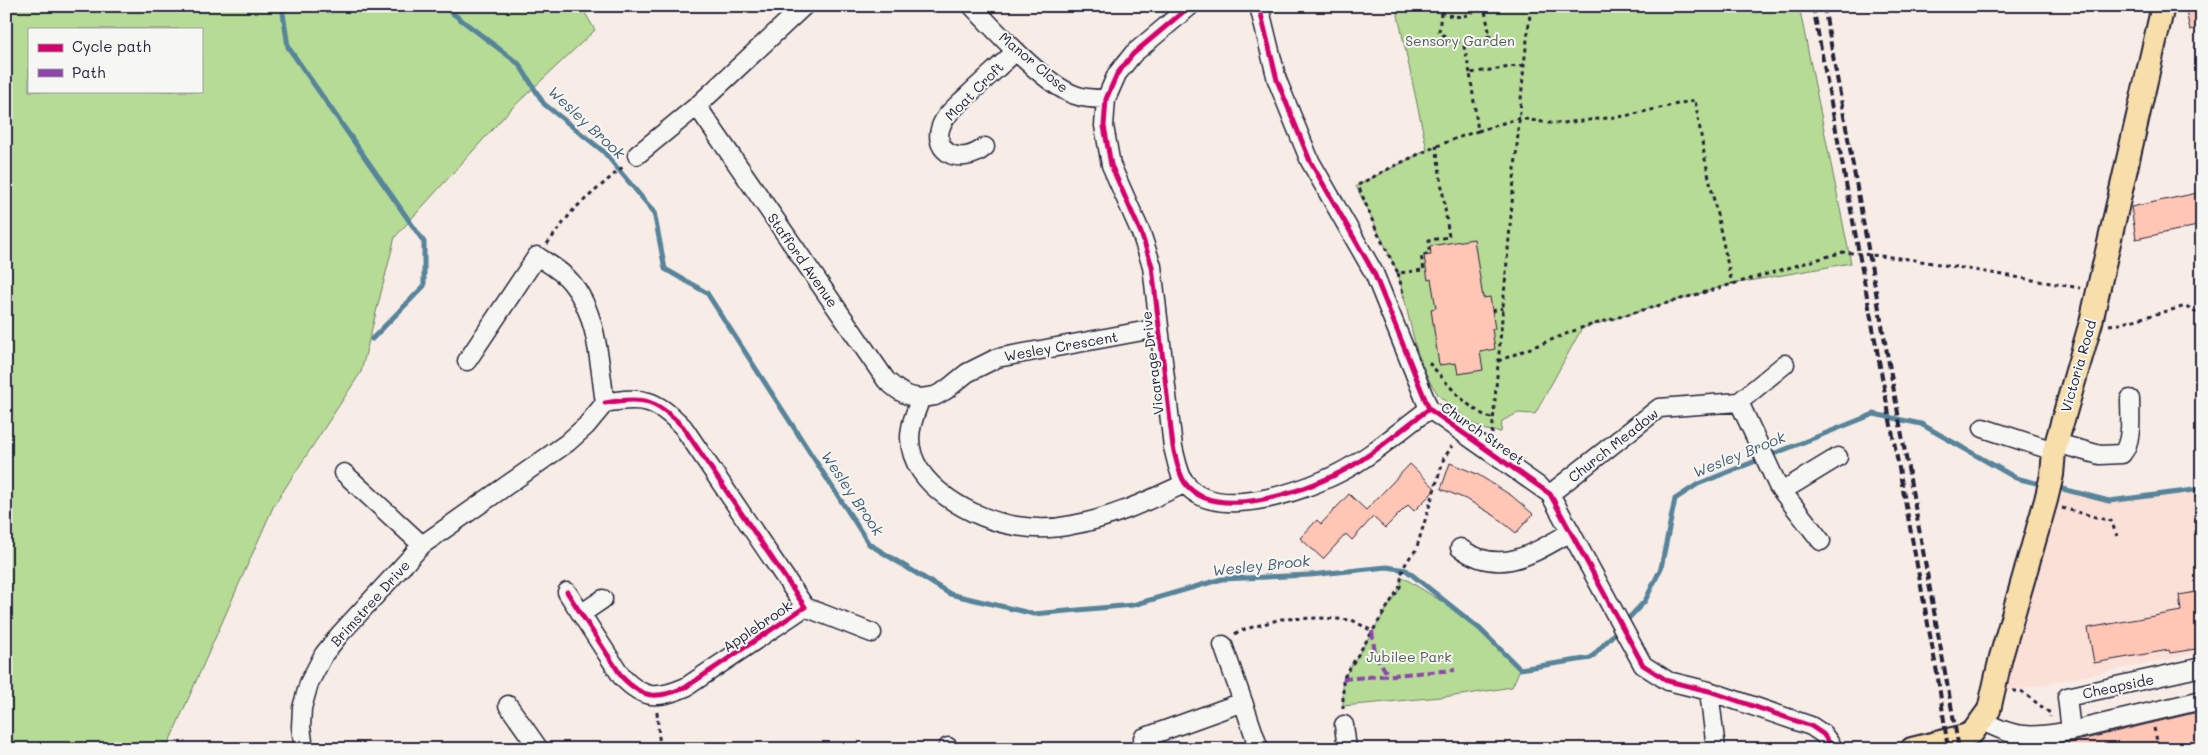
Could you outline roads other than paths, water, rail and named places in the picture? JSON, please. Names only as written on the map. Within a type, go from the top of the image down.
[{"type":"main road","name":"Victoria Road","points":[[1982,721],[1989,710],[1993,689],[2046,502],[2052,475],[2055,447],[2091,322],[2163,6]]},
{"type":"main road","points":[[1912,749],[1965,736],[1973,732],[1982,721]]},
{"type":"street","points":[[632,159],[697,106],[804,6]]},
{"type":"street","name":"Manor Close","points":[[972,6],[1016,51],[1055,84],[1073,95],[1106,99]]},
{"type":"street","name":"Vicarage Drive","points":[[1186,483],[1178,468],[1174,447],[1152,266],[1141,233],[1111,165],[1104,126],[1106,99],[1117,74],[1133,54],[1190,6]]},
{"type":"street","name":"Church Street","points":[[1259,6],[1277,80],[1310,161],[1374,273],[1429,409],[1550,494],[1643,665],[1668,681],[1709,690],[1811,726],[1824,734],[1834,749]]},
{"type":"street","name":"Moat Croft","points":[[984,147],[970,156],[956,157],[950,155],[945,151],[940,139],[943,122],[953,109],[1016,51]]},
{"type":"street","name":"Stafford Avenue","points":[[697,106],[886,380],[910,397],[921,398]]},
{"type":"street","points":[[467,361],[537,256],[570,281],[582,296],[592,323],[605,403]]},
{"type":"street","name":"Wesley Crescent","points":[[921,398],[935,396],[946,390],[967,373],[997,358],[1159,328]]},
{"type":"street","points":[[1785,364],[1739,402],[1764,458],[1782,491],[1821,541]]},
{"type":"street","points":[[921,398],[911,425],[910,439],[914,458],[920,471],[928,481],[950,499],[994,521],[1016,526],[1040,528],[1071,526],[1099,519],[1129,509],[1186,483],[1200,495],[1219,503],[1266,499],[1291,492],[1340,473],[1429,409]]},
{"type":"street","name":"Applebrook","points":[[605,403],[625,399],[648,401],[668,411],[683,427],[805,607],[872,633]]},
{"type":"street","points":[[1983,428],[2055,447],[2100,455],[2122,454],[2126,450],[2129,432],[2130,399]]},
{"type":"street","name":"Church Meadow","points":[[1550,494],[1659,408],[1739,402]]},
{"type":"street","name":"Brimstree Drive","points":[[304,749],[301,727],[302,708],[309,683],[324,654],[340,634],[422,545],[567,443],[586,426],[605,403]]},
{"type":"street","points":[[1782,491],[1838,458]]},
{"type":"street","points":[[344,473],[422,545]]},
{"type":"street","points":[[1460,548],[1484,560],[1513,561],[1571,532]]},
{"type":"street","points":[[566,592],[581,614],[603,599]]},
{"type":"street","name":"Applebrook","points":[[581,614],[622,677],[633,688],[643,694],[655,696],[686,687],[805,607]]},
{"type":"street","points":[[1223,645],[1259,749]]},
{"type":"street","name":"Cheapside","points":[[2071,731],[2067,698],[2202,667]]},
{"type":"street","points":[[1709,690],[1716,749]]},
{"type":"street","points":[[1982,721],[2026,742],[2053,733],[2071,731],[2202,700]]},
{"type":"street","points":[[1143,738],[1243,702]]},
{"type":"street","points":[[508,705],[539,749]]},
{"type":"street","points":[[1344,725],[1347,749]]},
{"type":"waterway","points":[[282,6],[288,47],[424,242],[424,286],[372,339]]},
{"type":"waterway","name":"Wesley Brook","points":[[443,6],[519,64],[544,104],[603,151],[654,212],[665,269],[707,293],[869,544],[950,594],[1034,614],[1133,605],[1222,579],[1310,575],[1387,567],[1406,570],[1480,629],[1520,669],[1591,658],[1645,601],[1661,568],[1675,499],[1698,484],[1874,414],[1921,424],[2016,478],[2044,485]]},
{"type":"waterway","name":"Wesley Brook","points":[[2055,487],[2109,501],[2202,489]]},
{"type":"railway","points":[[1813,6],[1938,678],[1948,749]]},
{"type":"railway","points":[[1824,6],[1959,749]]},
{"type":"park label","name":"Sensory Garden","points":[[1460,40]]},
{"type":"park label","name":"Jubilee Park","points":[[1409,656]]}]
